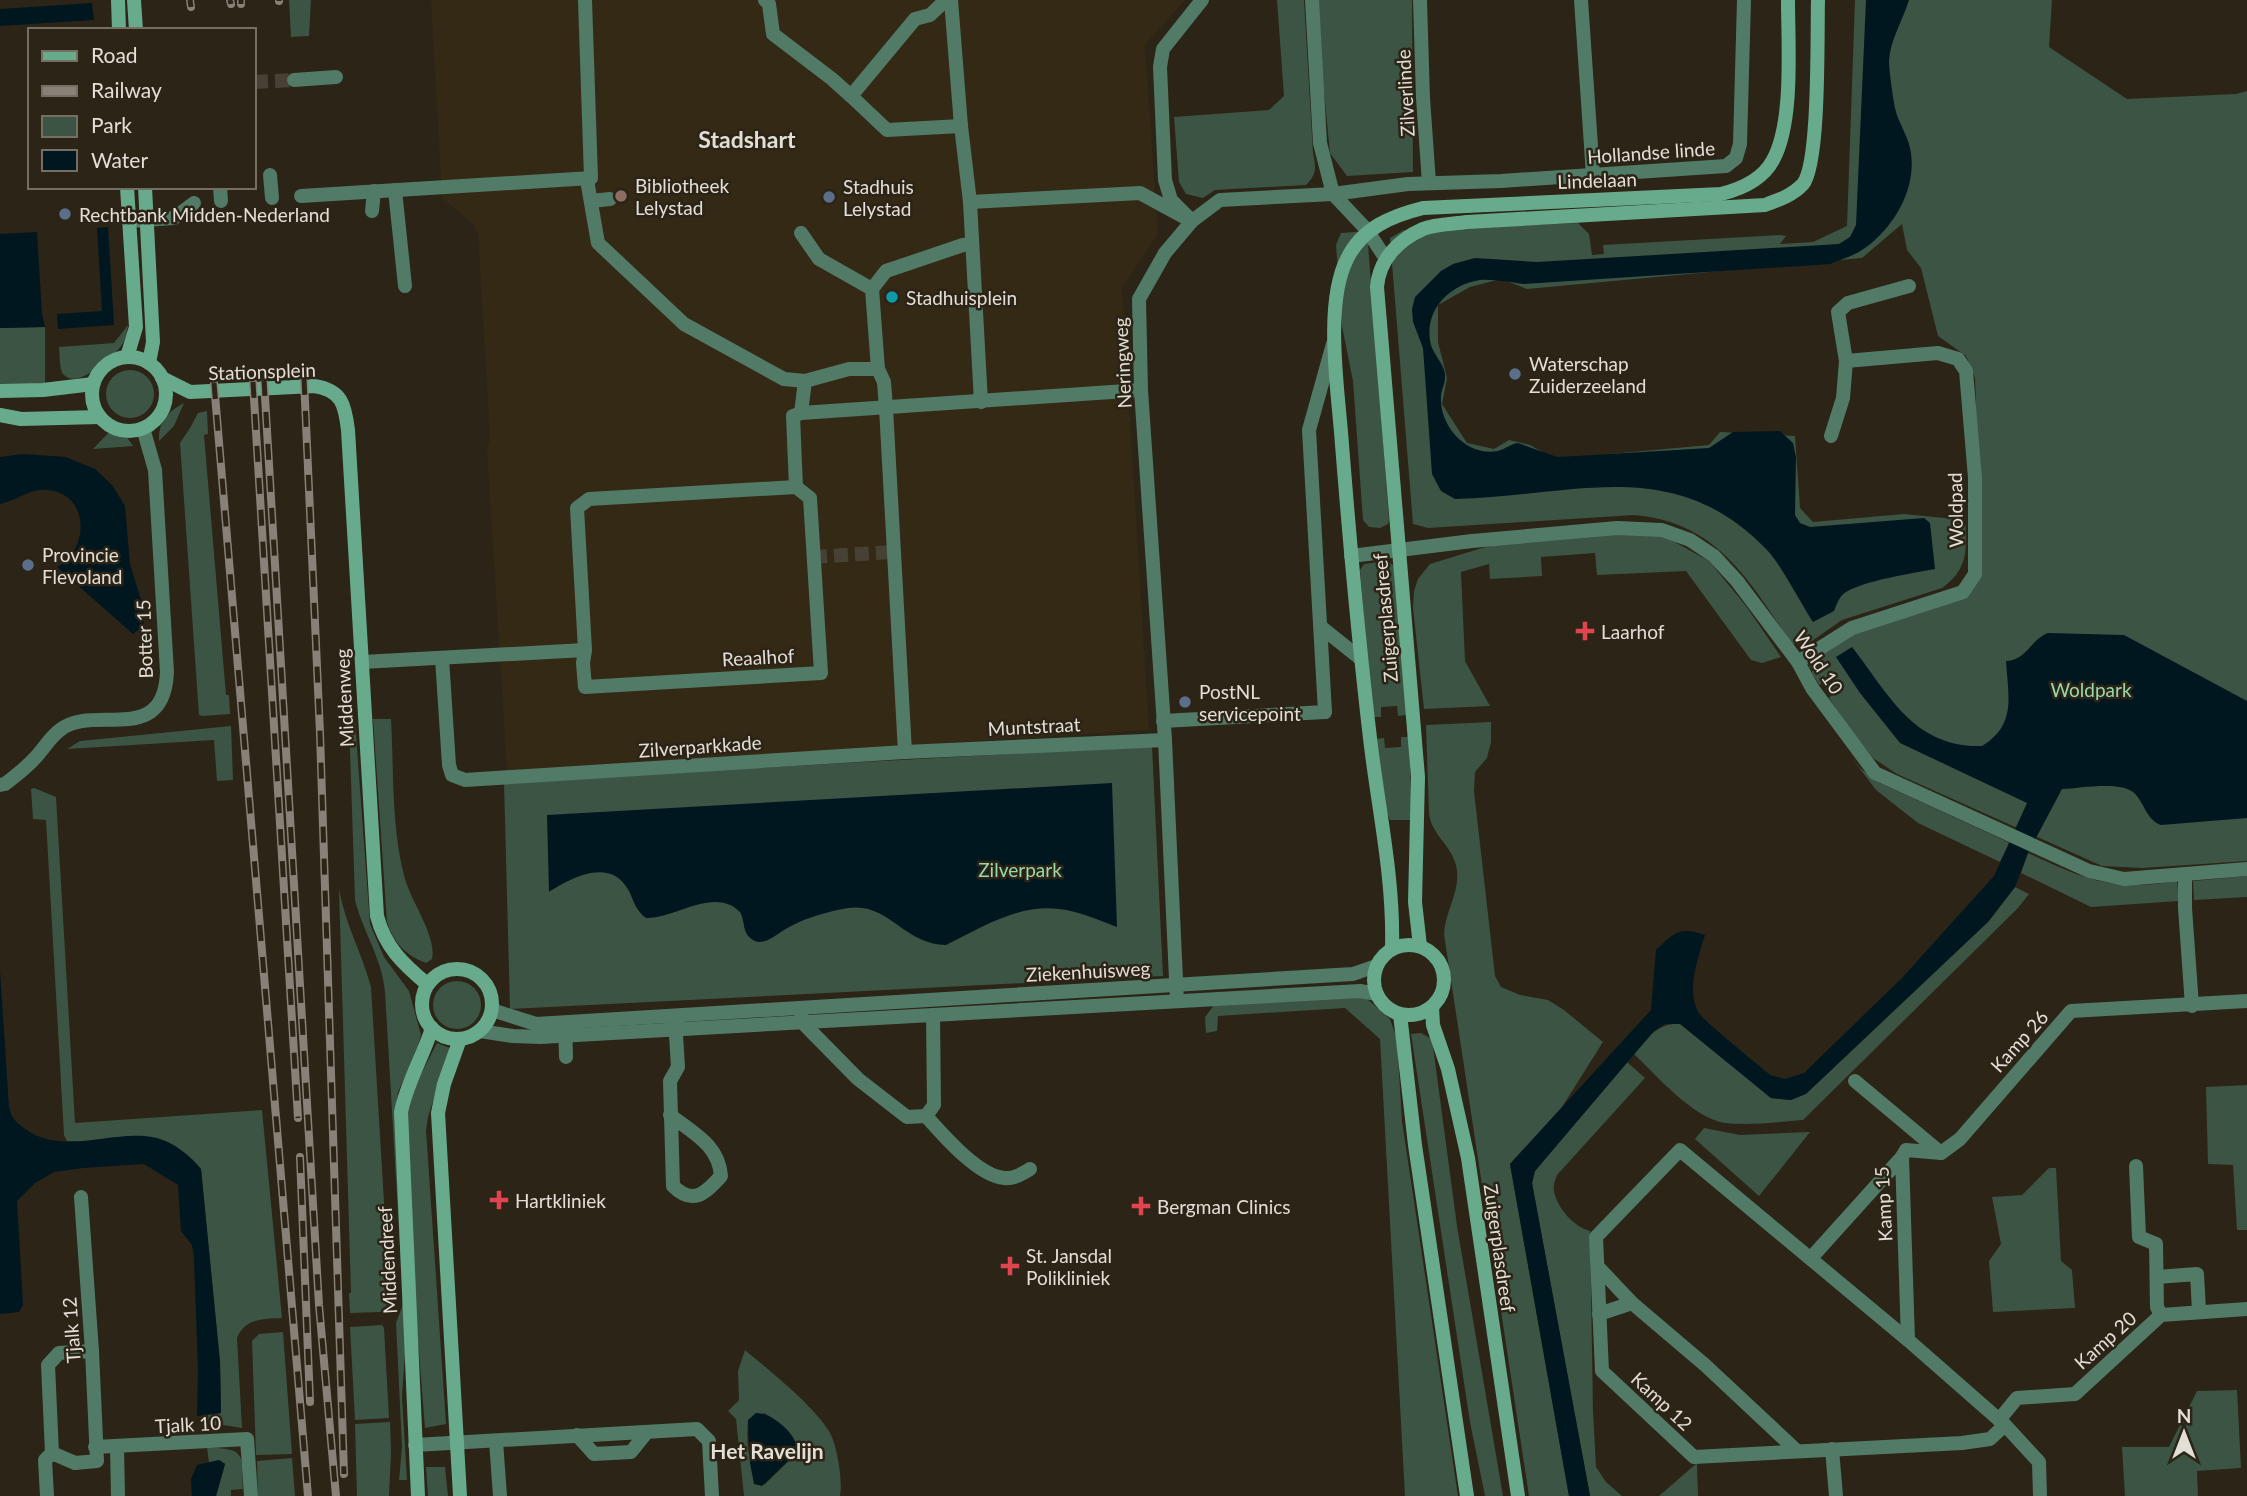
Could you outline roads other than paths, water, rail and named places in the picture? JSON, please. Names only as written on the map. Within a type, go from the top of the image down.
[{"type":"main road","points":[[118,0],[119,28]]},
{"type":"main road","points":[[134,0],[136,28]]},
{"type":"main road","name":"Lindelaan","points":[[1336,336],[1335,299],[1346,259],[1367,230],[1398,214],[1423,208],[1709,195],[1736,190],[1758,178],[1773,161],[1782,137],[1786,110],[1788,0]]},
{"type":"main road","name":"Lindelaan","points":[[1386,259],[1398,244],[1424,229],[1467,222],[1766,205],[1786,198],[1804,182],[1813,155],[1818,0]]},
{"type":"main road","points":[[127,189],[136,327],[127,357]]},
{"type":"main road","points":[[145,189],[153,342],[149,363]]},
{"type":"main road","name":"Zuigerplasdreef","points":[[1386,259],[1378,272],[1377,287],[1415,736],[1418,799],[1415,902],[1420,946]]},
{"type":"main road","name":"Zuigerplasdreef","points":[[1336,336],[1350,556],[1367,717],[1390,880],[1392,948]]},
{"type":"main road","points":[[127,357],[149,363],[162,378],[166,394],[164,405],[157,417],[144,428],[132,431],[109,425],[94,407],[93,384],[98,373],[106,365],[127,357]]},
{"type":"main road","name":"Stationsplein","points":[[162,378],[190,392]]},
{"type":"main road","points":[[0,391],[43,390],[93,384]]},
{"type":"main road","name":"Stationsplein","points":[[164,405],[190,392],[314,386],[323,387],[335,394]]},
{"type":"main road","name":"Middenweg","points":[[335,394],[345,410],[348,430],[377,916],[387,945],[403,964],[428,984]]},
{"type":"main road","points":[[0,415],[21,419],[100,417]]},
{"type":"main road","points":[[1406,944],[1420,946],[1436,956],[1444,973],[1443,992],[1432,1007],[1422,1013],[1400,1014],[1382,1003],[1377,994],[1374,985],[1376,966],[1392,948],[1406,944]]},
{"type":"main road","points":[[447,970],[468,970],[485,981],[490,990],[492,1010],[488,1022],[480,1031],[460,1039],[440,1035],[432,1028],[427,1022],[422,1005],[428,984],[437,974],[447,970]]},
{"type":"main road","name":"Zuigerplasdreef","points":[[1432,1007],[1433,1026],[1448,1069],[1468,1158],[1518,1496]]},
{"type":"main road","points":[[1400,1014],[1415,1145],[1467,1496]]},
{"type":"main road","name":"Middendreef","points":[[418,1496],[401,1112],[404,1097],[425,1051],[432,1028]]},
{"type":"main road","points":[[460,1039],[444,1084],[438,1113],[460,1496]]},
{"type":"street","points":[[585,0],[589,179],[598,243],[684,324],[784,379],[805,381],[849,369],[878,369]]},
{"type":"street","points":[[765,0],[769,4],[773,34],[832,79],[887,130],[961,126]]},
{"type":"street","points":[[851,96],[915,19],[930,15],[949,0]]},
{"type":"street","points":[[949,0],[970,202],[981,402]]},
{"type":"street","points":[[1192,221],[1171,200],[1165,180],[1160,67],[1163,49],[1202,0]]},
{"type":"street","points":[[1312,0],[1320,143],[1333,194],[1367,230],[1386,259]]},
{"type":"street","name":"Zilverlinde","points":[[1420,0],[1429,183]]},
{"type":"street","points":[[1581,0],[1593,175]]},
{"type":"street","name":"Hollandse linde","points":[[1333,194],[1408,184],[1726,166],[1736,158],[1740,144],[1744,0]]},
{"type":"street","points":[[294,80],[336,77]]},
{"type":"street","points":[[270,175],[272,198]]},
{"type":"street","points":[[301,196],[589,179]]},
{"type":"street","points":[[395,190],[405,286]]},
{"type":"street","points":[[372,211],[374,191]]},
{"type":"street","points":[[970,202],[1140,193],[1192,221]]},
{"type":"street","name":"Neringweg","points":[[1177,1001],[1165,740],[1141,390],[1139,299],[1165,253],[1192,221],[1220,200],[1333,194]]},
{"type":"street","points":[[591,201],[610,199]]},
{"type":"street","points":[[129,220],[174,218],[194,203]]},
{"type":"street","points":[[801,233],[819,259],[872,289]]},
{"type":"street","points":[[905,752],[886,408],[884,382],[878,369],[872,289],[886,271],[963,244],[971,244]]},
{"type":"street","points":[[1831,436],[1843,398],[1846,361],[1838,312],[1848,303],[1909,286]]},
{"type":"street","points":[[1163,721],[1325,712],[1309,430],[1336,336]]},
{"type":"street","name":"Woldpad","points":[[1798,662],[1852,628],[1963,592],[1975,574],[1975,478],[1966,371],[1958,359],[1938,353],[1846,361]]},
{"type":"street","name":"Reaalhof","points":[[796,487],[793,416],[802,413],[805,381]]},
{"type":"street","points":[[802,413],[1141,390]]},
{"type":"street","name":"Botter 15","points":[[0,785],[5,784],[31,762],[61,728],[83,722],[138,718],[157,704],[164,690],[167,672],[155,470],[144,428]]},
{"type":"street","name":"Reaalhof","points":[[796,487],[810,498],[821,673],[585,687],[585,650],[577,508],[589,499],[796,487]]},
{"type":"street","name":"Wold 10","points":[[1350,556],[1617,528],[1662,530],[1690,540],[1714,556],[1737,581],[1798,662],[1812,688],[1875,773],[2089,871],[2124,879],[2247,869]]},
{"type":"street","points":[[1321,627],[1361,659]]},
{"type":"street","points":[[362,662],[585,650]]},
{"type":"street","name":"Zilverparkkade","points":[[442,658],[449,765],[452,775],[465,780],[905,752]]},
{"type":"street","name":"Muntstraat","points":[[905,752],[1165,740]]},
{"type":"street","points":[[2185,874],[2192,1006]]},
{"type":"street","name":"Ziekenhuisweg","points":[[480,1031],[513,1036],[566,1029],[801,1015],[1175,985],[1353,974],[1376,966]]},
{"type":"street","name":"Ziekenhuisweg","points":[[801,1015],[933,1014],[1360,990],[1377,994]]},
{"type":"street","name":"Kamp 26","points":[[1941,1153],[1960,1139],[2071,1011],[2247,1001]]},
{"type":"street","name":"Ziekenhuisweg","points":[[492,1010],[536,1024],[566,1029]]},
{"type":"street","points":[[926,1116],[934,1105],[933,1014]]},
{"type":"street","points":[[801,1015],[848,1070],[907,1117],[926,1116],[964,1154],[989,1174],[1005,1178],[1019,1176],[1030,1169]]},
{"type":"street","points":[[670,1115],[711,1147],[720,1161],[721,1176],[706,1193],[694,1196],[680,1193],[673,1186],[670,1115],[670,1081],[678,1067],[675,1022]]},
{"type":"street","points":[[566,1029],[566,1057]]},
{"type":"street","points":[[1855,1081],[1941,1153]]},
{"type":"street","name":"Kamp 12","points":[[1811,1258],[1680,1150],[1597,1237],[1602,1371],[1694,1457],[1962,1443],[1990,1439],[2002,1422]]},
{"type":"street","points":[[1902,1157],[1906,1150],[1941,1153]]},
{"type":"street","name":"Kamp 15","points":[[1811,1258],[1902,1157]]},
{"type":"street","name":"Kamp 15","points":[[1902,1157],[1908,1340]]},
{"type":"street","points":[[2136,1166],[2139,1237],[2155,1244],[2157,1307],[2161,1315]]},
{"type":"street","name":"Tjalk 12","points":[[80,1197],[92,1351],[96,1454]]},
{"type":"street","points":[[1811,1258],[2002,1422],[2039,1462],[2040,1496]]},
{"type":"street","points":[[1598,1267],[1632,1303],[1797,1451]]},
{"type":"street","points":[[2157,1277],[2197,1274],[2199,1311]]},
{"type":"street","points":[[1599,1314],[1632,1303]]},
{"type":"street","name":"Kamp 20","points":[[2002,1422],[2017,1398],[2075,1394],[2161,1315],[2247,1309]]},
{"type":"street","points":[[47,1496],[45,1461],[52,1453],[48,1365],[60,1353],[92,1351]]},
{"type":"street","points":[[415,1445],[577,1435],[594,1454],[607,1454],[631,1452],[647,1432],[697,1429],[709,1441],[712,1496]]},
{"type":"street","name":"Tjalk 10","points":[[52,1453],[75,1463],[117,1447],[247,1440],[251,1496]]},
{"type":"street","points":[[496,1441],[500,1496]]},
{"type":"street","points":[[117,1447],[118,1496]]},
{"type":"street","points":[[1832,1449],[1836,1496]]},
{"type":"water","points":[[1866,0],[1909,0],[1894,38],[1889,61],[1895,108],[1910,148],[1910,178],[1900,208],[1892,221],[1871,243],[1856,254],[1830,264],[1523,284],[1496,280],[1469,282],[1450,293],[1436,308],[1430,340],[1445,374],[1441,397],[1446,421],[1458,438],[1476,450],[1498,451],[1518,443],[1557,457],[1709,448],[1733,432],[1780,431],[1793,443],[1796,457],[1795,515],[1800,523],[1810,527],[1924,518],[1930,523],[1935,569],[1854,588],[1842,596],[1834,611],[1813,622],[1767,550],[1731,520],[1695,500],[1658,490],[1620,487],[1455,499],[1441,491],[1432,474],[1423,348],[1413,322],[1415,297],[1441,271],[1453,264],[1475,258],[1537,262],[1839,244],[1850,237],[1856,225]]},
{"type":"water","points":[[92,3],[94,20],[0,26],[0,9]]},
{"type":"water","points":[[108,227],[114,325],[58,329],[57,314],[102,311],[97,228]]},
{"type":"water","points":[[37,232],[45,327],[0,328],[0,234]]},
{"type":"water","points":[[23,454],[66,457],[95,469],[112,485],[125,506],[130,564],[145,613],[143,626],[133,634],[57,567],[68,559],[80,536],[78,511],[71,501],[61,493],[41,490],[0,504],[0,457]]},
{"type":"water","points":[[2048,633],[2124,635],[2247,701],[2247,818],[2161,825],[2152,819],[2137,796],[2127,789],[2099,786],[2062,789],[2028,853],[2015,887],[1988,922],[1806,1094],[1791,1100],[1771,1098],[1680,1024],[1665,1024],[1654,1031],[1535,1171],[1532,1183],[1590,1496],[1569,1496],[1510,1164],[1651,1010],[1656,950],[1678,933],[1689,931],[1705,935],[1693,982],[1697,1010],[1770,1075],[1785,1079],[1804,1073],[1902,978],[1994,876],[2027,803],[1900,743],[1860,693],[1836,657],[1852,647],[1891,700],[1920,728],[1938,738],[1958,744],[1982,746],[2001,729],[2006,719],[2009,698],[2006,661],[2024,654]]},
{"type":"water","points":[[1112,783],[1117,927],[1074,912],[1044,908],[1000,919],[946,945],[918,938],[875,911],[848,908],[805,920],[768,940],[758,942],[747,934],[740,912],[730,905],[718,902],[646,918],[638,910],[625,885],[608,873],[598,872],[577,877],[549,892],[547,815]]},
{"type":"water","points":[[0,971],[9,1107],[16,1121],[39,1137],[55,1141],[72,1142],[123,1136],[157,1138],[181,1150],[201,1169],[220,1362],[221,1413],[197,1416],[194,1258],[192,1245],[181,1231],[178,1185],[144,1164],[54,1172],[35,1183],[17,1201],[23,1305],[19,1312],[0,1314]]},
{"type":"water","points":[[756,1413],[783,1426],[794,1439],[797,1452],[762,1486],[754,1484],[750,1463],[748,1420]]},
{"type":"water","points":[[219,1460],[225,1464],[216,1496],[192,1496],[191,1479],[197,1465]]},
{"type":"tunnel","points":[[256,82],[294,80]]},
{"type":"tunnel","points":[[813,557],[892,552]]},
{"type":"railway","points":[[190,0],[191,7]]},
{"type":"railway","points":[[230,0],[231,4]]},
{"type":"railway","points":[[304,379],[320,733],[344,1474]]},
{"type":"railway","points":[[264,380],[319,1305],[336,1496]]},
{"type":"railway","points":[[253,382],[298,1118]]},
{"type":"railway","points":[[214,383],[308,1496]]},
{"type":"railway","points":[[300,1157],[310,1402]]},
{"type":"place","name":"Bibliotheek Lelystad","points":[[621,196]]},
{"type":"place","name":"Stadhuis Lelystad","points":[[829,197]]},
{"type":"place","name":"Rechtbank Midden-Nederland","points":[[65,214]]},
{"type":"place","name":"Stadhuisplein","points":[[892,297]]},
{"type":"place","name":"Waterschap Zuiderzeeland","points":[[1515,374]]},
{"type":"place","name":"Provincie Flevoland","points":[[28,565]]},
{"type":"place","name":"Laarhof","points":[[1585,631]]},
{"type":"place","name":"PostNL servicepoint","points":[[1185,702]]},
{"type":"place","name":"Hartkliniek","points":[[499,1200]]},
{"type":"place","name":"Bergman Clinics","points":[[1141,1206]]},
{"type":"place","name":"St. Jansdal Polikliniek","points":[[1010,1266]]},
{"type":"district","name":"Stadshart","points":[[747,139]]},
{"type":"district","name":"Het Ravelijn","points":[[767,1450]]},
{"type":"park label","name":"Woldpark","points":[[2091,689]]},
{"type":"park label","name":"Zilverpark","points":[[1020,869]]}]
